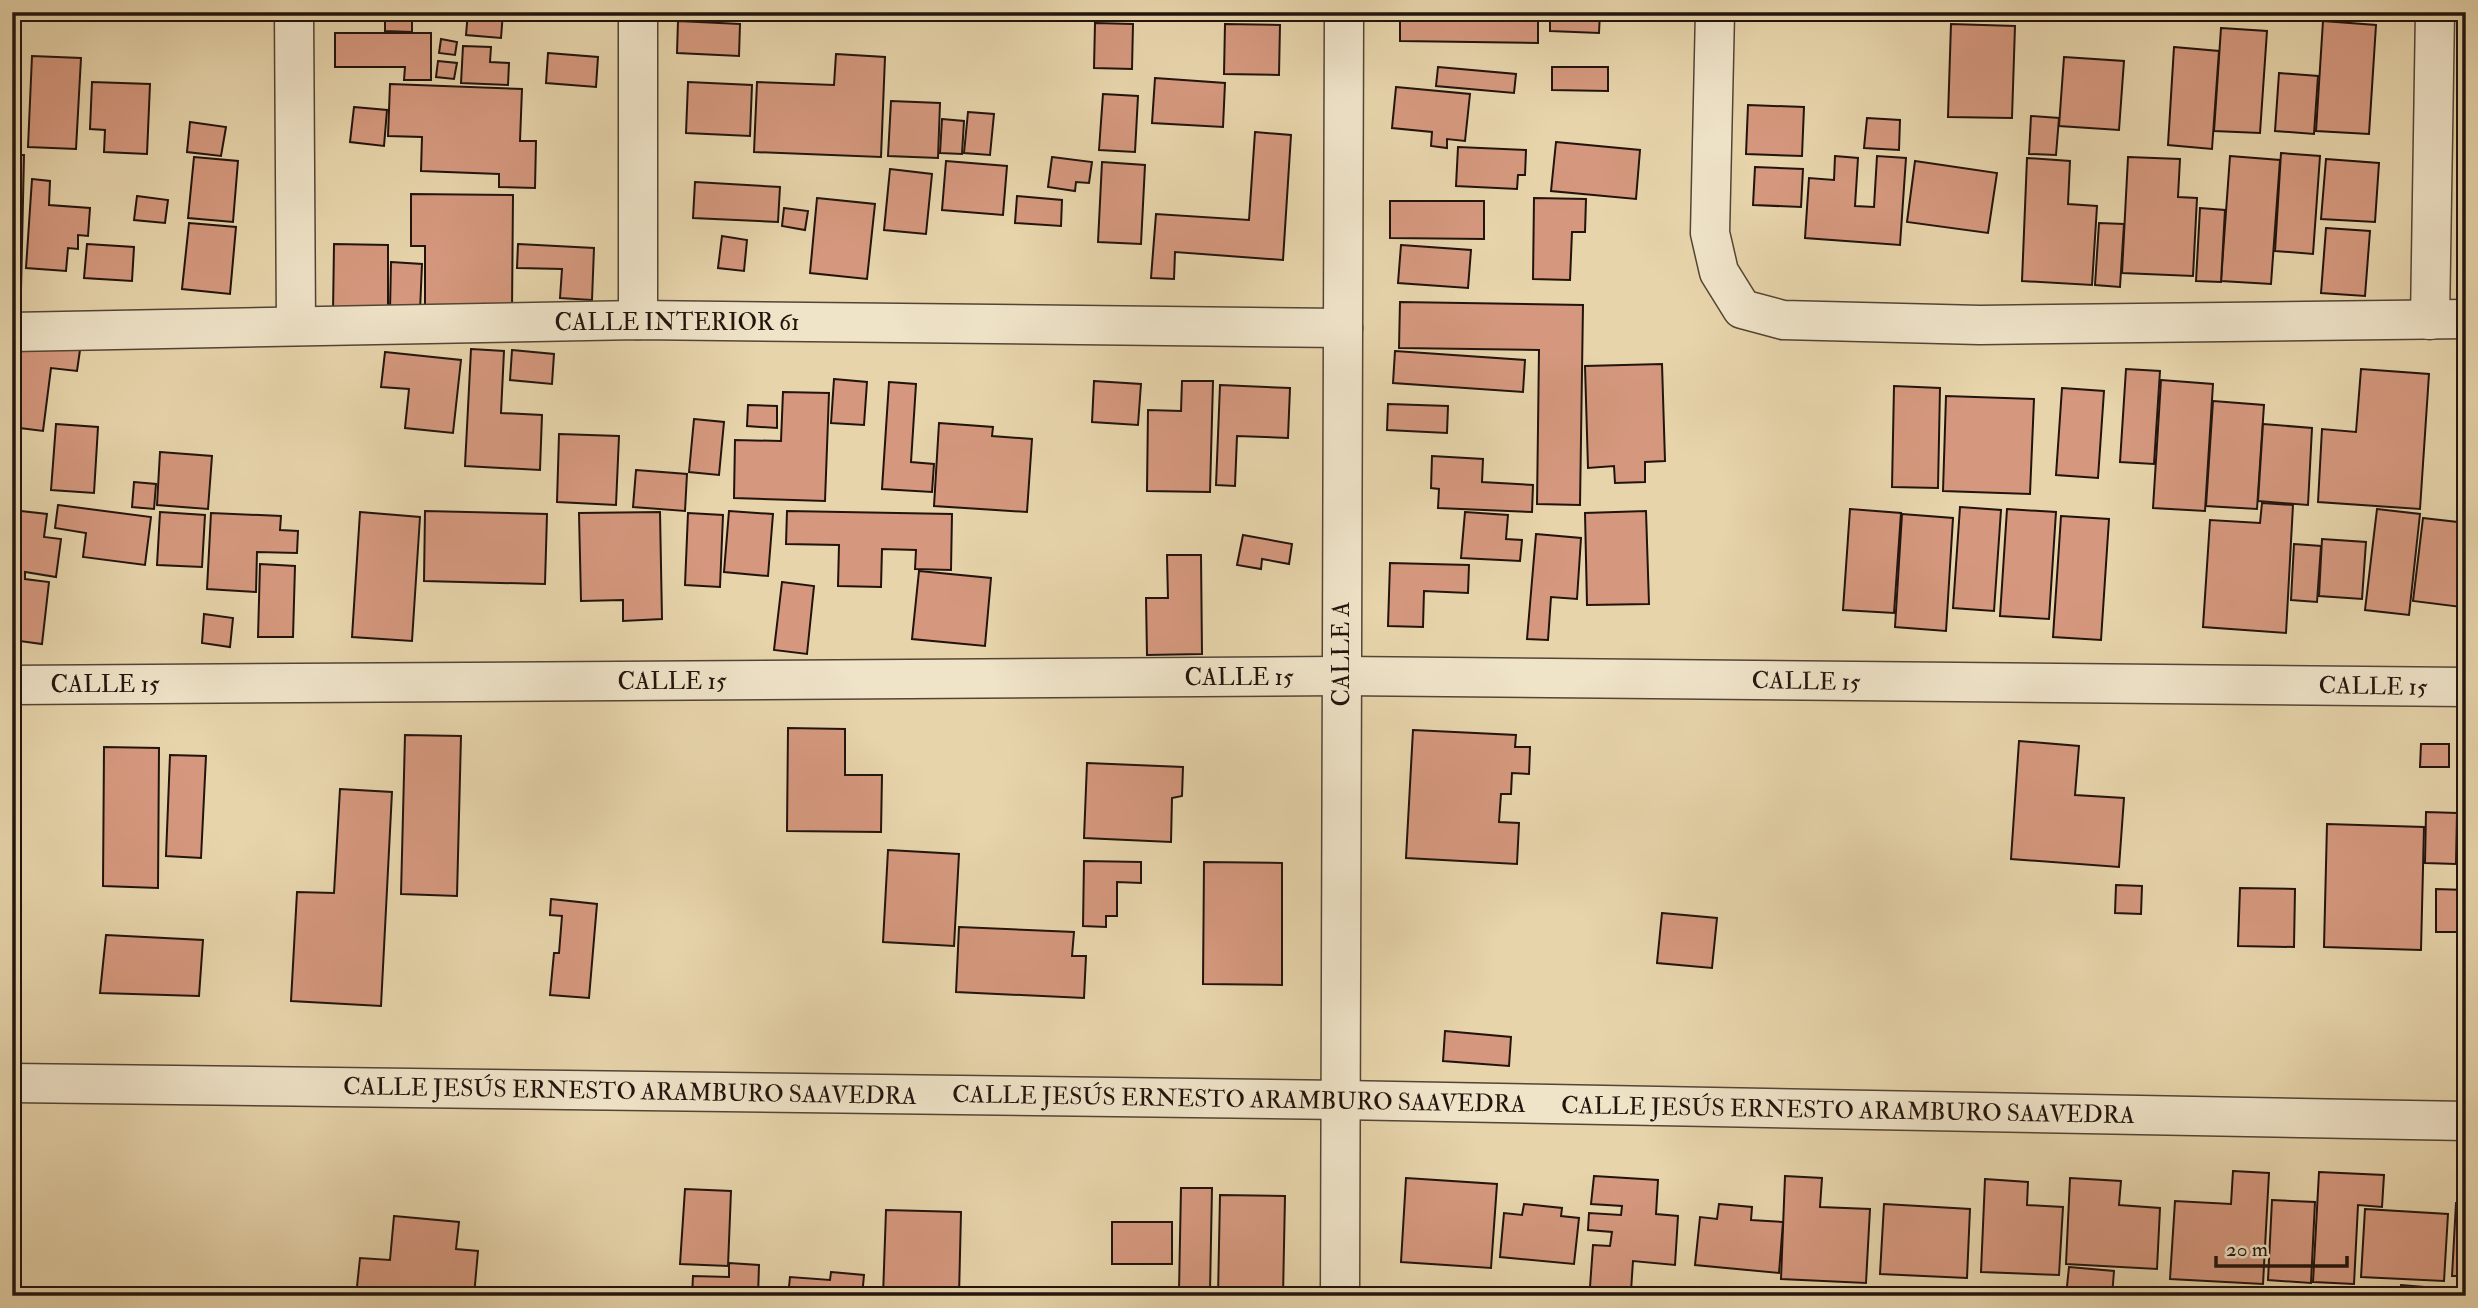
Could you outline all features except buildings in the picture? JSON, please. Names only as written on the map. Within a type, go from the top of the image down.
[{"type":"street","points":[[294,12],[296,326]]},
{"type":"street","points":[[638,12],[638,320]]},
{"type":"street","name":"CALLE A","points":[[1340,1296],[1344,12]]},
{"type":"street","points":[[1715,12],[1710,233],[1719,272],[1742,309],[1783,320],[1980,325],[2448,320],[2435,12]]},
{"type":"street","name":"CALLE INTERIOR 61","points":[[12,332],[638,320],[1343,328]]},
{"type":"street","name":"CALLE 15","points":[[12,685],[1341,676],[2466,687]]},
{"type":"street","name":"CALLE JESÚS ERNESTO ARAMBURO SAAVEDRA","points":[[12,1083],[1341,1100],[2466,1121]]}]
